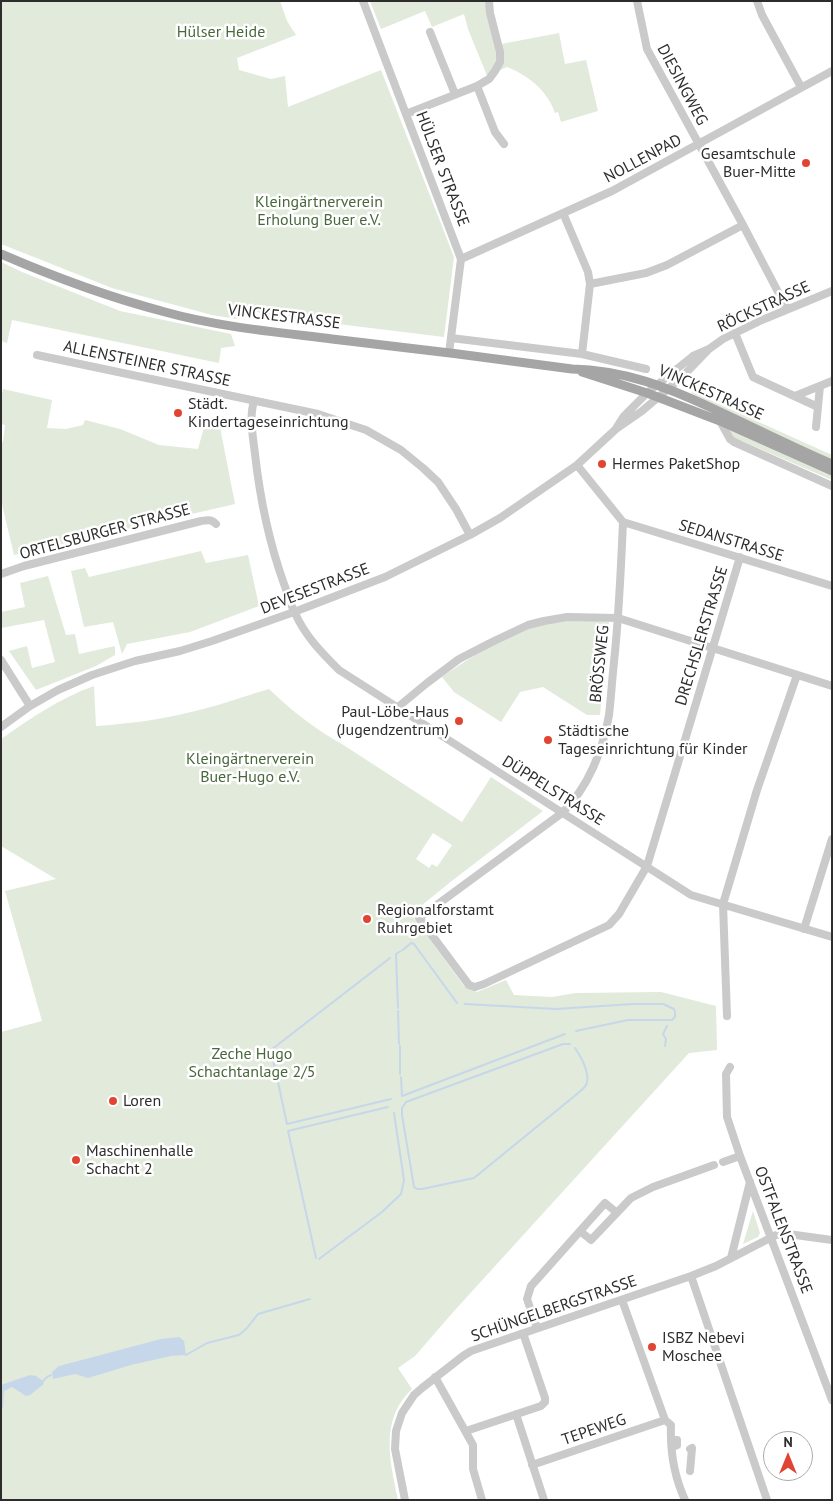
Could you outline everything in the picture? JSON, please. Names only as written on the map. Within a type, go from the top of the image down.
[{"type":"main road","name":"VINCKESTRASSE","points":[[1,254],[103,294],[194,319],[261,330],[572,369],[615,372],[657,384],[684,395],[832,464]]},
{"type":"main road","name":"VINCKESTRASSE","points":[[572,369],[647,393],[720,421],[832,471]]},
{"type":"street","name":"HÜLSER STRASSE","points":[[363,1],[461,259],[449,353]]},
{"type":"street","points":[[406,114],[477,86],[489,79],[495,72],[500,62],[500,52],[489,1]]},
{"type":"street","name":"DIESINGWEG","points":[[637,1],[646,49],[743,224],[787,309]]},
{"type":"street","points":[[757,1],[801,87]]},
{"type":"street","points":[[430,32],[455,94]]},
{"type":"street","name":"NOLLENPAD","points":[[461,259],[612,191],[832,71]]},
{"type":"street","points":[[477,86],[495,132],[504,144]]},
{"type":"street","points":[[563,213],[588,272],[590,284],[582,354]]},
{"type":"street","points":[[590,284],[646,273],[667,265],[743,224]]},
{"type":"street","name":"RÖCKSTRASSE","points":[[647,393],[693,356],[787,309],[832,292]]},
{"type":"street","points":[[734,334],[753,376],[818,407]]},
{"type":"street","name":"VINCKESTRASSE","points":[[451,338],[582,354],[646,369]]},
{"type":"street","name":"RÖCKSTRASSE","points":[[658,397],[709,349]]},
{"type":"street","name":"ALLENSTEINER STRASSE","points":[[37,355],[335,419],[366,430],[390,443],[438,482],[470,535]]},
{"type":"street","points":[[796,396],[832,381]]},
{"type":"street","points":[[816,427],[820,386]]},
{"type":"street","name":"DEVESESTRASSE","points":[[616,430],[624,416],[647,393]]},
{"type":"street","name":"DEVESESTRASSE","points":[[1,727],[30,706],[58,690],[92,675],[212,642],[294,612],[385,577],[470,535],[500,518],[577,465],[616,430],[658,397]]},
{"type":"street","name":"DÜPPELSTRASSE","points":[[254,401],[252,409],[253,440],[262,506],[273,553],[294,612],[316,648],[339,670],[691,895],[832,937]]},
{"type":"street","name":"VINCKESTRASSE","points":[[720,421],[730,439],[734,442],[832,486]]},
{"type":"street","points":[[577,465],[623,522]]},
{"type":"street","name":"ORTELSBURGER STRASSE","points":[[1,574],[24,566],[208,519],[216,524]]},
{"type":"street","name":"SEDANSTRASSE","points":[[623,522],[832,586]]},
{"type":"street","name":"BRÖSSWEG","points":[[420,918],[562,813],[571,805],[588,778],[604,739],[609,713],[618,618],[623,522]]},
{"type":"street","name":"DRECHSLERSTRASSE","points":[[420,918],[466,982],[477,987],[609,924],[619,914],[647,866],[740,557]]},
{"type":"street","points":[[398,707],[459,660],[494,640],[528,625],[567,617],[618,618],[832,686]]},
{"type":"street","points":[[1,660],[30,706]]},
{"type":"street","points":[[727,1016],[723,904],[757,790],[797,676]]},
{"type":"street","points":[[804,929],[832,839]]},
{"type":"street","name":"OSTFALENSTRASSE","points":[[730,1067],[726,1074],[727,1117],[832,1400]]},
{"type":"street","points":[[722,1162],[740,1156]]},
{"type":"street","points":[[580,1231],[591,1240],[631,1198],[653,1187],[714,1165]]},
{"type":"street","points":[[731,1258],[750,1182]]},
{"type":"street","points":[[538,1328],[527,1299],[531,1286],[605,1203],[616,1212]]},
{"type":"street","name":"SCHÜNGELBERGSTRASSE","points":[[405,1500],[395,1449],[398,1425],[402,1414],[414,1395],[471,1351],[691,1276],[784,1233],[832,1240]]},
{"type":"street","points":[[691,1276],[767,1500]]},
{"type":"street","points":[[622,1300],[664,1420],[671,1425],[670,1432],[674,1445],[672,1462],[683,1498]]},
{"type":"street","points":[[466,1431],[544,1404],[545,1400],[523,1334]]},
{"type":"street","points":[[435,1377],[473,1445],[473,1469],[482,1500]]},
{"type":"street","points":[[516,1414],[544,1500]]},
{"type":"street","name":"TEPEWEG","points":[[532,1465],[664,1420]]},
{"type":"street","points":[[690,1448],[692,1448],[690,1471]]},
{"type":"green space","name":"Kleingärtnerverein Erholung Buer e.V.","points":[[1,1],[280,1],[287,21],[296,35],[237,58],[239,70],[271,79],[285,76],[288,107],[381,70],[454,257],[444,337],[273,316],[238,307],[237,319],[212,315],[112,288],[1,244]]},
{"type":"green space","points":[[370,1],[485,1],[496,45],[559,33],[565,64],[586,60],[598,111],[561,122],[558,112],[555,113],[547,97],[530,79],[523,75],[507,67],[500,70],[490,83],[468,29],[464,14],[432,27],[425,11],[381,29]]},
{"type":"green space","points":[[1,262],[120,311],[231,334],[235,346],[221,348],[219,363],[12,320],[7,343],[1,341]]},
{"type":"green space","points":[[3,389],[52,400],[47,428],[66,429],[83,425],[85,420],[120,429],[159,445],[198,449],[206,420],[218,417],[235,504],[14,555],[1,500],[1,442],[3,442],[5,425],[1,424]]},
{"type":"green space","points":[[691,393],[832,455],[832,461]]},
{"type":"green space","points":[[726,427],[832,474],[832,480],[737,440]]},
{"type":"green space","points":[[201,551],[206,563],[248,555],[259,606],[190,632],[127,644],[122,654],[113,622],[84,627],[71,571],[85,568],[89,577]]},
{"type":"green space","points":[[48,576],[66,635],[75,634],[79,654],[115,646],[115,655],[96,666],[36,690],[9,651],[27,646],[32,668],[55,662],[44,620],[1,628],[1,612],[25,607],[20,583]]},
{"type":"green space","points":[[581,620],[609,622],[600,715],[587,715],[543,687],[520,692],[501,722],[454,692],[442,677],[505,638],[550,623]]},
{"type":"green space","name":"Zeche Hugo Schachtanlage 2/5","points":[[94,686],[96,726],[176,715],[208,708],[269,689],[314,727],[462,822],[491,777],[543,811],[411,914],[464,986],[477,992],[506,980],[514,995],[552,997],[576,993],[661,992],[716,1006],[717,1050],[689,1053],[415,1356],[398,1368],[412,1389],[402,1401],[391,1427],[390,1456],[398,1500],[1,1500],[1,1032],[42,1021],[5,891],[56,879],[1,846],[1,739],[46,709]],"holes":[[[433,833],[452,845],[437,867],[432,864],[429,868],[416,859]]]},
{"type":"green space","points":[[753,1211],[760,1233],[758,1237],[743,1244]]},
{"type":"water","points":[[179,1337],[184,1341],[186,1355],[171,1356],[131,1365],[88,1378],[75,1374],[53,1379],[52,1372],[59,1366],[161,1339]]},
{"type":"water","points":[[30,1375],[36,1376],[44,1384],[26,1396],[12,1387],[4,1391],[3,1408],[1,1409],[1,1385]]},
{"type":"waterway","points":[[403,950],[411,943],[414,944],[457,1003]]},
{"type":"waterway","points":[[398,1008],[396,954],[401,951]]},
{"type":"waterway","points":[[390,958],[271,1050],[287,1124],[391,1099]]},
{"type":"waterway","points":[[465,1004],[556,1009],[663,1004],[674,1009],[675,1012],[675,1017],[672,1020],[628,1020],[576,1031]]},
{"type":"waterway","points":[[398,1011],[399,1044]]},
{"type":"waterway","points":[[665,1046],[666,1039],[663,1034],[667,1026]]},
{"type":"waterway","points":[[401,1077],[402,1096],[565,1034]]},
{"type":"waterway","points":[[570,1044],[563,1044],[406,1102],[402,1108],[402,1115],[414,1187],[422,1189],[474,1178],[584,1088],[587,1078],[586,1069],[575,1048]]},
{"type":"waterway","points":[[400,1046],[400,1074]]},
{"type":"waterway","points":[[316,1258],[288,1131],[388,1107]]},
{"type":"waterway","points":[[319,1259],[382,1212],[401,1194],[404,1180],[394,1113]]},
{"type":"waterway","points":[[186,1355],[207,1343],[239,1335],[258,1314],[310,1299]]},
{"type":"waterway","points":[[43,1381],[51,1375]]},
{"type":"place","name":"Gesamtschule Buer-Mitte","points":[[806,163]]},
{"type":"place","name":"Städt. Kindertageseinrichtung","points":[[178,413]]},
{"type":"place","name":"Hermes PaketShop","points":[[602,464]]},
{"type":"place","name":"Paul-Löbe-Haus (Jugendzentrum)","points":[[459,721]]},
{"type":"place","name":"Städtische Tageseinrichtung für Kinder","points":[[548,740]]},
{"type":"place","name":"Regionalforstamt Ruhrgebiet","points":[[367,919]]},
{"type":"place","name":"Loren","points":[[113,1101]]},
{"type":"place","name":"Maschinenhalle Schacht 2","points":[[76,1160]]},
{"type":"place","name":"ISBZ Nebevi Moschee","points":[[652,1347]]},
{"type":"park label","name":"Hülser Heide","points":[[221,32]]},
{"type":"park label","name":"Kleingärtnerverein Buer-Hugo e.V.","points":[[250,768]]}]
